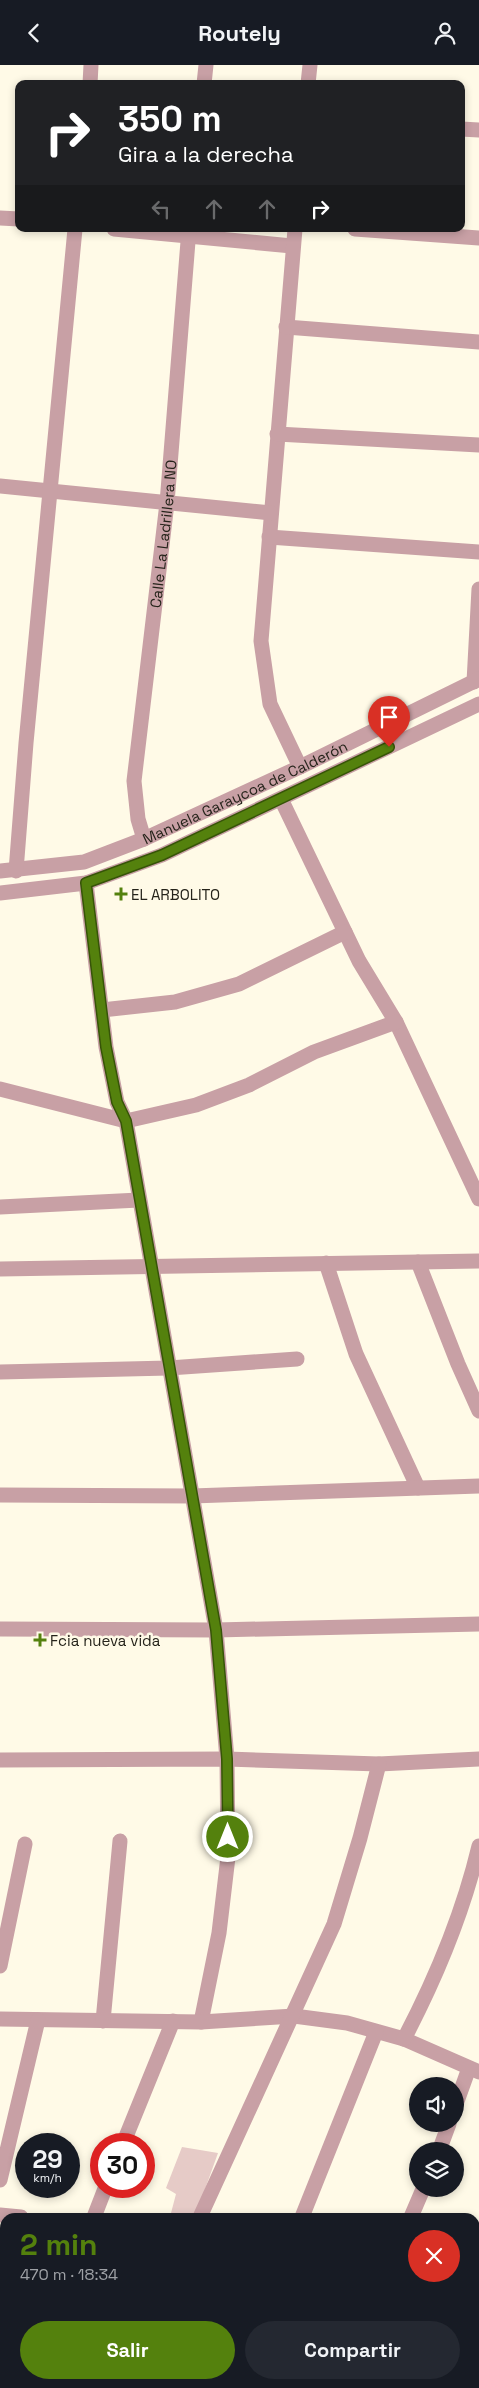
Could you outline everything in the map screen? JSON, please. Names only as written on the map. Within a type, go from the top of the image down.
[{"type":"street","points":[[90,80],[91,65]]},
{"type":"street","points":[[204,80],[206,65]]},
{"type":"street","points":[[308,80],[310,65]]},
{"type":"street","points":[[465,129],[479,130]]},
{"type":"street","points":[[0,218],[15,219]]},
{"type":"street","points":[[16,871],[75,232]]},
{"type":"street","points":[[170,232],[292,247]]},
{"type":"street","points":[[294,232],[261,641],[270,704],[300,767]]},
{"type":"street","points":[[396,232],[479,238]]},
{"type":"street","name":"Calle La Ladrillera NO","points":[[144,839],[138,819],[134,781],[167,503],[188,233]]},
{"type":"street","points":[[286,327],[479,342]]},
{"type":"street","points":[[277,434],[479,445]]},
{"type":"street","points":[[0,486],[271,513]]},
{"type":"street","points":[[269,537],[479,552]]},
{"type":"street","points":[[477,680],[479,589]]},
{"type":"street","name":"Manuela Garaycoa de Calderón","points":[[0,871],[16,871],[84,861],[144,839],[300,767],[477,680]]},
{"type":"street","name":"Manuela Garaycoa de Calderón","points":[[0,893],[86,883],[162,855],[479,704]]},
{"type":"street","points":[[281,799],[358,961],[383,1004],[396,1022],[479,1199]]},
{"type":"street","points":[[86,883],[106,1047],[117,1102],[126,1121],[216,1630],[227,1759],[228,1857],[219,1933],[201,2022]]},
{"type":"street","points":[[102,1010],[175,1002],[239,984],[345,932]]},
{"type":"street","points":[[0,1089],[126,1121],[196,1105],[249,1085],[314,1051],[396,1022]]},
{"type":"street","points":[[0,1207],[139,1200]]},
{"type":"street","points":[[0,1269],[479,1261]]},
{"type":"street","points":[[418,1262],[458,1364],[479,1411]]},
{"type":"street","points":[[326,1263],[356,1353],[418,1488]]},
{"type":"street","points":[[0,1372],[169,1368],[297,1359]]},
{"type":"street","points":[[0,1495],[192,1496],[479,1487]]},
{"type":"street","points":[[0,1629],[216,1630],[479,1625]]},
{"type":"street","points":[[0,1760],[227,1759],[379,1764],[479,1759]]},
{"type":"street","points":[[202,2213],[294,2016],[334,1924],[379,1764]]},
{"type":"street","points":[[103,2021],[120,1841]]},
{"type":"street","points":[[0,1966],[25,1843]]},
{"type":"street","points":[[404,2039],[430,1990],[470,1883],[479,1846]]},
{"type":"street","points":[[0,2019],[201,2022],[294,2016],[347,2023],[404,2039],[474,2070],[464,2089]]},
{"type":"street","points":[[0,2180],[38,2020]]},
{"type":"street","points":[[128,2133],[174,2021]]},
{"type":"street","points":[[304,2213],[376,2032]]},
{"type":"street","points":[[413,2213],[420,2197]]},
{"type":"street","points":[[96,2213],[101,2198]]},
{"type":"building","points":[[182,2147],[218,2153],[196,2213],[171,2213],[176,2194],[166,2188]]},
{"type":"place","name":"EL ARBOLITO","points":[[121,894]]},
{"type":"place","name":"Fcia nueva vida","points":[[40,1640]]},
{"type":"route","points":[[228,1837],[227,1759],[216,1630],[126,1121],[117,1102],[106,1047],[86,883],[162,855],[389,747]]}]
